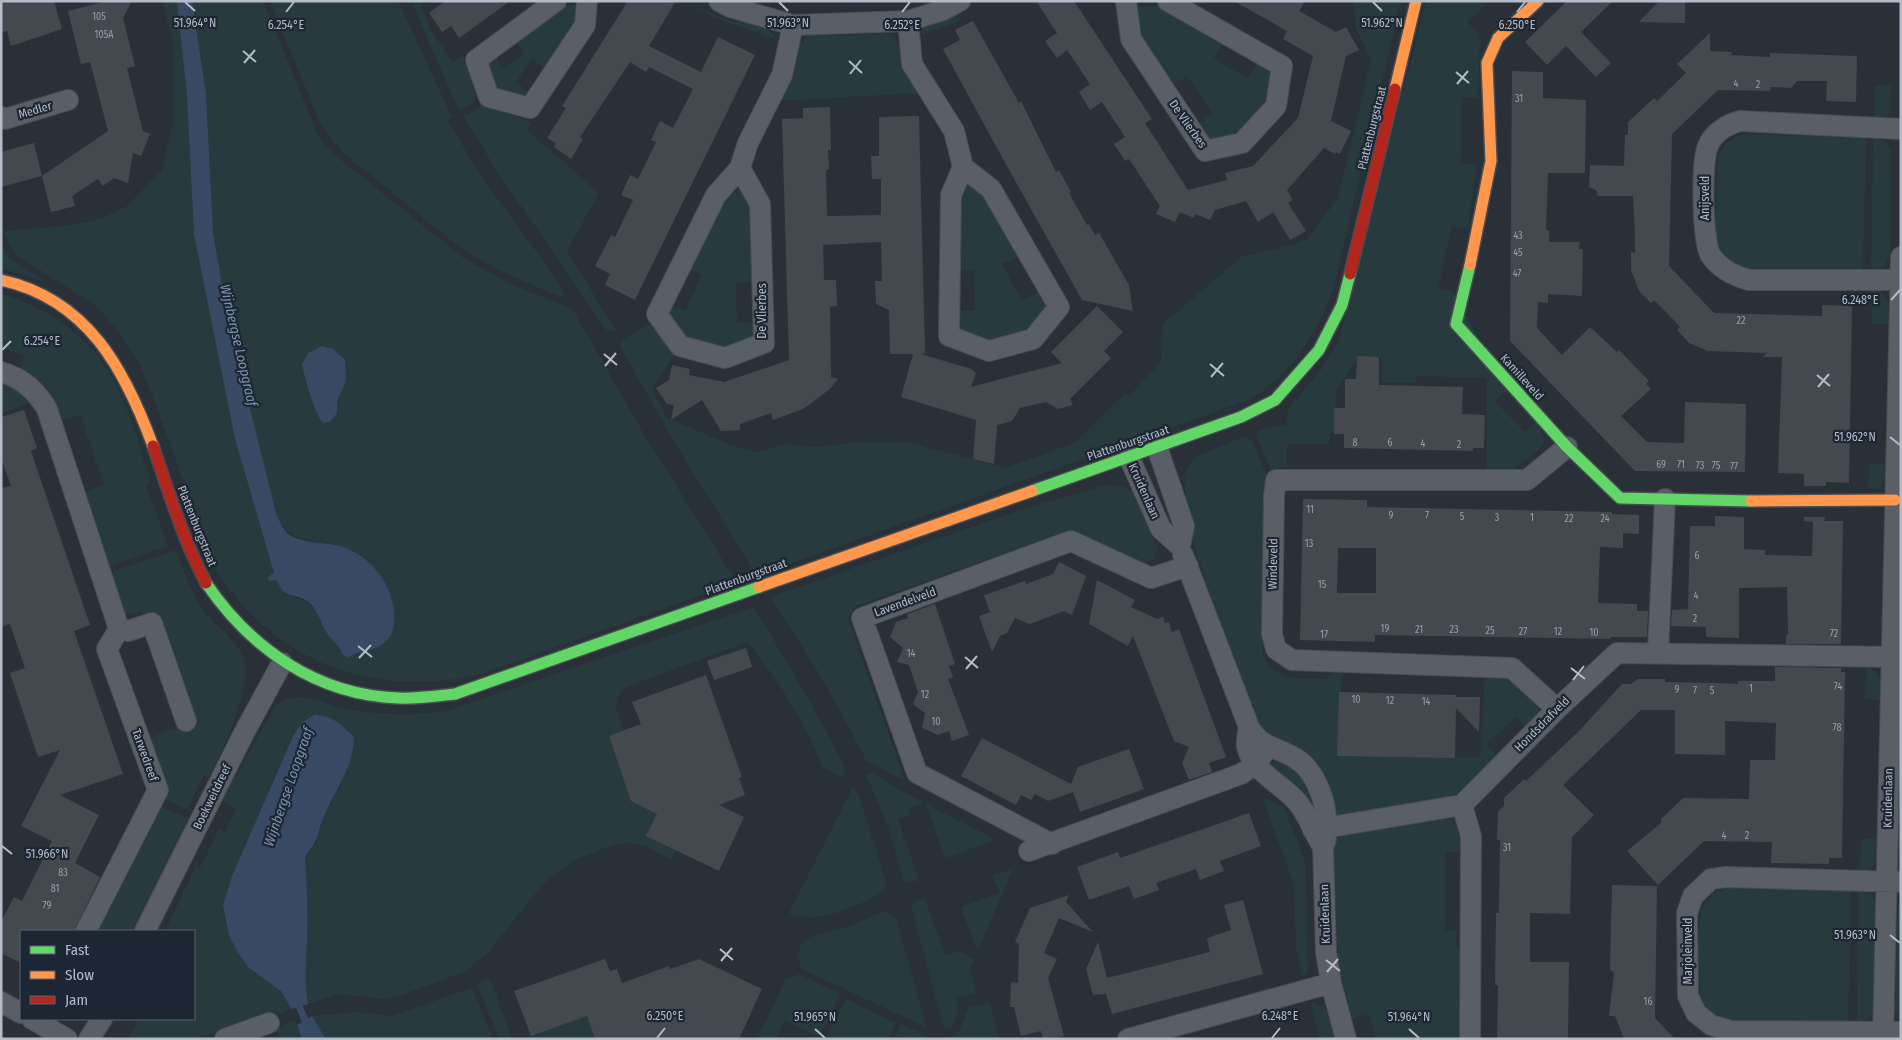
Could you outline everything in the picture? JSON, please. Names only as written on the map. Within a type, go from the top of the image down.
[{"type":"street","points":[[556,1],[476,60],[489,97],[530,108],[585,25],[587,1]]},
{"type":"street","points":[[719,1],[730,7],[793,25],[908,21],[943,10],[960,1]]},
{"type":"street","name":"De Vlierbes","points":[[1126,1],[1130,40],[1205,152],[1242,143],[1276,106],[1282,66],[1168,1]]},
{"type":"street","name":"Plattenburgstraat","points":[[1,280],[20,284],[67,310],[89,327],[112,353],[130,384],[191,554],[217,600],[236,623],[282,663],[311,678],[380,697],[418,698],[455,694],[1157,448],[1241,417],[1275,400],[1319,350],[1342,306],[1416,1]]},
{"type":"street","name":"Kamilleveld","points":[[1538,1],[1498,38],[1487,63],[1491,161],[1485,197],[1456,324],[1567,447],[1620,498],[1776,502],[1895,500]]},
{"type":"street","points":[[908,21],[912,64],[954,132],[963,167],[991,189],[1058,307],[1033,339],[989,352],[949,336],[951,195],[963,167]]},
{"type":"street","name":"De Vlierbes","points":[[740,168],[760,204],[764,343],[725,358],[680,346],[657,314],[716,196],[740,168],[748,143],[782,75],[793,25]]},
{"type":"street","name":"Medler","points":[[1,116],[5,118],[68,100]]},
{"type":"street","name":"Anijsveld","points":[[1900,280],[1749,280],[1734,276],[1719,266],[1710,255],[1705,242],[1704,159],[1708,145],[1718,133],[1728,124],[1740,121],[1901,129]]},
{"type":"street","name":"Kruidenlaan","points":[[1889,1034],[1894,881],[1892,657],[1901,257]]},
{"type":"street","points":[[1,372],[25,383],[37,394],[47,409],[119,629],[128,631],[152,623],[186,722]]},
{"type":"street","name":"Windeveld","points":[[1557,709],[1512,668],[1292,660],[1276,649],[1272,634],[1274,496],[1276,480],[1528,480],[1567,447]]},
{"type":"street","name":"Kruidenlaan","points":[[1157,448],[1184,526],[1180,546]]},
{"type":"street","name":"Kruidenlaan","points":[[1129,457],[1161,529],[1180,546],[1248,727],[1256,740],[1295,758],[1309,769],[1320,790],[1325,812],[1321,835],[1326,952],[1331,983],[1346,1039]]},
{"type":"street","points":[[1658,653],[1665,499]]},
{"type":"street","name":"Lavendelveld","points":[[1052,844],[917,772],[862,618],[1071,542],[1150,578],[1188,566]]},
{"type":"street","name":"Tarwedreef","points":[[87,930],[158,790],[107,649],[119,629]]},
{"type":"street","name":"Hondsdrafveld","points":[[1462,806],[1557,709],[1617,653],[1892,657]]},
{"type":"street","name":"Boekweitdreef","points":[[145,930],[245,731],[282,663]]},
{"type":"street","name":"Kruidenlaan","points":[[1248,727],[1247,746],[1256,764],[1269,778],[1288,790],[1321,835]]},
{"type":"street","points":[[1029,851],[1241,774],[1256,764],[1268,746]]},
{"type":"street","points":[[1321,835],[1462,806],[1471,836],[1470,1039]]},
{"type":"street","name":"Marjoleinveld","points":[[1889,1034],[1731,1031],[1711,1025],[1696,1013],[1688,996],[1687,913],[1693,896],[1711,879],[1726,877],[1894,881]]},
{"type":"street","points":[[1128,1039],[1331,983]]},
{"type":"street","points":[[1,1002],[20,1012]]},
{"type":"street","points":[[38,1020],[67,1039]]},
{"type":"street","points":[[89,1039],[101,1020]]},
{"type":"street","points":[[225,1039],[269,1023]]},
{"type":"green space","points":[[162,1],[177,1],[179,10],[187,96],[194,235],[235,439],[274,573],[269,581],[277,580],[292,597],[307,601],[320,616],[327,633],[341,647],[342,654],[349,658],[356,652],[364,652],[361,556],[343,548],[296,537],[282,524],[276,513],[228,319],[213,232],[206,93],[192,1],[263,1],[317,133],[327,147],[462,257],[514,286],[572,308],[642,431],[734,578],[723,583],[725,587],[478,675],[433,681],[391,681],[352,673],[315,660],[282,640],[251,614],[224,582],[200,544],[206,541],[150,390],[138,361],[122,336],[97,307],[14,253],[3,231],[66,226],[100,219],[126,207],[162,170],[174,121],[173,41]]},
{"type":"green space","points":[[270,1],[398,1],[452,117],[447,120],[483,179],[549,269],[565,295],[563,298],[496,269],[457,245],[342,152],[321,125]]},
{"type":"green space","points":[[411,1],[420,1],[431,31],[453,62],[463,55],[477,93],[473,103],[459,111]]},
{"type":"green space","points":[[683,1],[735,23],[742,19],[757,24],[771,32],[777,40],[714,17]]},
{"type":"green space","points":[[1352,1],[1401,1],[1333,290],[1310,339],[1300,354],[1275,381],[1246,401],[775,569],[754,571],[676,445],[620,346],[621,340],[654,322],[676,353],[652,388],[667,418],[731,445],[757,452],[784,444],[815,447],[858,442],[906,442],[1006,468],[1077,442],[1125,394],[1129,396],[1161,362],[1162,325],[1241,257],[1293,245],[1307,239],[1338,198],[1371,60],[1357,30]]},
{"type":"green space","points":[[1426,1],[1489,1],[1467,22],[1480,35],[1478,97],[1462,98],[1461,163],[1477,164],[1468,229],[1452,226],[1438,288],[1454,292],[1506,391],[1495,402],[1525,432],[1536,421],[1545,439],[1540,449],[1510,472],[1487,471],[1487,378],[1416,376],[1415,383],[1382,382],[1382,357],[1358,358],[1336,390],[1335,432],[1330,433],[1329,444],[1287,444],[1287,467],[1278,468],[1272,473],[1256,435],[1258,431],[1287,424],[1288,409],[1321,370],[1338,342]]},
{"type":"green space","points":[[576,4],[574,21],[546,69],[532,59],[516,82],[529,92],[523,98],[497,90],[487,61],[494,55],[503,68],[524,54],[515,40],[561,7]]},
{"type":"green space","points":[[1134,7],[1162,7],[1222,44],[1214,58],[1248,79],[1257,64],[1269,72],[1273,79],[1268,105],[1239,135],[1209,142],[1197,124],[1212,113],[1187,76],[1171,86],[1138,37]]},
{"type":"green space","points":[[955,15],[963,20],[922,35],[922,30],[928,23]]},
{"type":"green space","points":[[883,33],[897,41],[907,57],[920,93],[777,101],[796,49],[807,36],[814,34],[843,36]]},
{"type":"green space","points":[[1875,86],[1892,86],[1890,110],[1887,116],[1875,118]]},
{"type":"green space","points":[[482,105],[531,122],[527,130],[599,193],[567,251],[616,331],[607,331],[495,168],[464,117]]},
{"type":"green space","points":[[1743,134],[1866,138],[1863,271],[1761,271],[1735,265],[1724,257],[1719,250],[1715,238],[1718,157],[1726,143]]},
{"type":"green space","points":[[1873,138],[1885,141],[1891,150],[1890,256],[1884,267],[1871,272]]},
{"type":"green space","points":[[967,183],[987,198],[1019,256],[1002,264],[1022,301],[1038,293],[1047,309],[1028,331],[987,343],[961,331],[959,311],[975,310],[974,270],[958,270],[955,202]]},
{"type":"green space","points":[[740,187],[749,207],[752,282],[736,282],[737,323],[753,323],[753,336],[725,349],[682,338],[665,314],[670,304],[685,311],[702,275],[688,268],[722,202]]},
{"type":"green space","points":[[1,245],[11,259],[47,283],[1,268]]},
{"type":"green space","points":[[1871,288],[1879,288],[1888,302],[1888,324],[1872,324]]},
{"type":"green space","points":[[1,293],[37,307],[69,328],[84,341],[108,370],[131,422],[151,482],[146,485],[168,546],[109,566],[85,492],[104,485],[80,415],[60,421],[40,384],[28,373],[20,369],[25,356],[1,347]]},
{"type":"green space","points":[[1,382],[25,395],[31,403],[1,414]]},
{"type":"green space","points":[[1245,436],[1252,440],[1268,479],[1263,654],[1274,670],[1290,677],[1327,679],[1334,672],[1342,672],[1339,755],[1480,757],[1485,673],[1510,677],[1536,700],[1539,710],[1535,720],[1527,728],[1515,717],[1487,744],[1498,756],[1457,793],[1443,799],[1333,823],[1332,809],[1259,731],[1219,625],[1188,524],[1193,523],[1185,488],[1187,471],[1198,456]]},
{"type":"green space","points":[[1869,464],[1885,464],[1885,479],[1880,489],[1868,488]]},
{"type":"green space","points":[[1107,485],[1124,487],[1139,498],[1150,518],[1146,522],[1158,548],[1154,560],[1143,562],[1140,566],[1069,530],[854,607],[848,618],[905,781],[866,760],[824,681],[770,597],[1020,510]]},
{"type":"green space","points":[[176,550],[188,581],[199,602],[241,652],[246,671],[240,702],[228,736],[209,778],[204,775],[187,810],[159,796],[145,739],[194,722],[157,613],[125,614],[111,572]]},
{"type":"green space","points":[[753,607],[801,686],[845,768],[842,777],[823,768],[800,718],[748,642],[626,687],[617,697],[616,707],[637,766],[695,810],[672,860],[645,846],[628,843],[616,844],[574,860],[543,884],[486,955],[466,971],[400,996],[385,999],[338,994],[308,1004],[306,980],[307,888],[305,856],[316,843],[324,815],[342,782],[303,722],[294,734],[232,876],[223,905],[229,935],[238,953],[248,967],[282,992],[291,1009],[274,1016],[270,1014],[197,1039],[128,1039],[138,1020],[195,1020],[195,930],[165,930],[196,866],[200,868],[219,829],[225,832],[236,809],[222,800],[276,705],[284,700],[299,697],[314,699],[358,711],[379,713],[406,714],[446,711]]},
{"type":"green space","points":[[1866,667],[1878,675],[1881,700],[1865,699]]},
{"type":"green space","points":[[1287,762],[1306,776],[1317,817],[1295,784],[1271,768],[1273,763]]},
{"type":"green space","points":[[872,773],[924,803],[909,808],[910,815],[898,820],[919,880],[908,883],[903,879],[888,826],[866,775]]},
{"type":"green space","points":[[853,787],[860,799],[886,881],[886,889],[873,898],[832,914],[813,917],[792,915],[789,913]]},
{"type":"green space","points":[[1262,796],[1283,807],[1305,862],[1308,971],[1303,978],[1296,948],[1294,885]]},
{"type":"green space","points":[[926,804],[980,832],[996,840],[945,858]]},
{"type":"green space","points":[[158,805],[189,819],[134,930],[96,930]]},
{"type":"green space","points":[[1439,817],[1451,821],[1455,825],[1463,851],[1446,853],[1445,930],[1457,930],[1456,946],[1463,955],[1461,1039],[1376,1039],[1369,1014],[1352,1019],[1338,961],[1333,836]]},
{"type":"green space","points":[[1861,839],[1877,839],[1875,864],[1868,870],[1860,870]]},
{"type":"green space","points":[[1013,869],[979,948],[976,947],[961,907],[999,893],[993,876]]},
{"type":"green space","points":[[1731,886],[1851,888],[1848,1023],[1723,1020],[1706,1008],[1700,996],[1699,936],[1701,914],[1703,906],[1708,899],[1719,891]]},
{"type":"green space","points":[[1858,888],[1872,895],[1877,905],[1875,1011],[1868,1019],[1857,1022]]},
{"type":"green space","points":[[1901,898],[1901,1019],[1895,1011],[1898,906]]},
{"type":"green space","points":[[925,899],[945,955],[958,951],[975,959],[970,970],[977,992],[956,998],[959,1011],[952,1027],[944,1029],[911,906],[915,901]]},
{"type":"green space","points":[[885,911],[896,918],[927,1028],[802,969],[797,956],[802,943],[810,937],[850,926]]},
{"type":"green space","points":[[799,974],[840,994],[819,1037],[785,1020],[776,1039],[757,1039],[786,979]]},
{"type":"green space","points":[[490,978],[512,1039],[499,1039],[477,984]]},
{"type":"green space","points":[[472,988],[493,1039],[325,1039],[312,1016],[356,1012],[391,1016]]},
{"type":"green space","points":[[846,999],[896,1023],[888,1039],[826,1039]]},
{"type":"green space","points":[[1310,1002],[1326,1010],[1336,1039],[1320,1039]]},
{"type":"green space","points":[[990,1003],[999,1039],[947,1039],[947,1037],[958,1034],[968,1008]]},
{"type":"green space","points":[[586,1007],[595,1039],[525,1039],[557,1027]]},
{"type":"green space","points":[[295,1020],[302,1039],[279,1039],[276,1030],[278,1027]]},
{"type":"green space","points":[[901,1024],[929,1037],[930,1039],[894,1039]]},
{"type":"water","points":[[177,1],[192,1],[206,93],[213,232],[228,319],[276,513],[285,530],[293,537],[305,541],[343,547],[369,562],[387,586],[393,605],[394,624],[389,637],[382,645],[357,653],[349,658],[342,654],[328,635],[311,604],[302,598],[286,593],[277,580],[269,581],[268,577],[274,573],[235,439],[194,235],[187,96]]},
{"type":"water","points":[[322,346],[333,349],[345,360],[346,381],[337,401],[337,413],[330,422],[323,423],[313,403],[302,364],[308,353]]},
{"type":"water","points":[[314,715],[321,715],[332,719],[354,737],[348,768],[325,814],[316,840],[305,856],[307,888],[306,980],[308,1004],[291,1009],[282,992],[248,967],[238,953],[229,935],[223,905],[232,876],[294,734],[303,722]]},
{"type":"water","points":[[312,1016],[325,1039],[302,1039],[297,1025]]},
{"type":"building","points":[[1,1],[54,1],[62,29],[11,46],[7,31],[1,32]]},
{"type":"building","points":[[107,1],[132,1],[123,18],[135,66],[127,68],[143,131],[150,134],[141,156],[133,153],[128,183],[114,178],[103,186],[98,179],[72,196],[75,206],[51,212],[42,176],[108,131],[90,62],[81,64],[68,11]]},
{"type":"building","points":[[445,1],[510,1],[459,38],[451,26],[442,32],[429,13]]},
{"type":"building","points":[[628,1],[676,1],[649,46],[701,72],[718,37],[755,55],[635,300],[605,285],[610,274],[595,266],[611,235],[615,237],[633,200],[621,195],[630,175],[638,179],[656,142],[651,140],[660,121],[673,128],[693,89],[649,67],[646,72],[630,62],[580,137],[583,139],[571,159],[554,147],[556,143],[547,138],[566,108],[562,106]]},
{"type":"building","points":[[1036,1],[1074,1],[1152,119],[1145,123],[1188,190],[1227,180],[1225,173],[1253,166],[1298,118],[1313,56],[1283,39],[1287,31],[1234,1],[1305,1],[1299,11],[1336,32],[1346,27],[1359,50],[1346,56],[1331,121],[1351,131],[1340,154],[1336,152],[1335,154],[1324,148],[1287,190],[1293,200],[1288,203],[1306,231],[1290,240],[1273,212],[1258,222],[1246,201],[1215,210],[1210,220],[1195,214],[1194,218],[1180,212],[1175,222],[1156,214],[1160,206],[1129,159],[1125,161],[1114,144],[1125,137],[1102,102],[1090,110],[1079,92],[1090,84],[1067,50],[1057,58],[1045,41],[1057,33]]},
{"type":"building","points":[[1567,1],[1613,1],[1581,32],[1611,63],[1596,77],[1566,46],[1547,65],[1525,42]]},
{"type":"building","points":[[1659,1],[1685,1],[1685,23],[1639,22]]},
{"type":"building","points":[[973,21],[1019,103],[1021,101],[1056,172],[1059,170],[1071,192],[1069,193],[1087,225],[1089,224],[1095,235],[1099,233],[1129,285],[1133,311],[1082,300],[1003,159],[943,49],[960,40],[955,30]]},
{"type":"building","points":[[1710,33],[1710,51],[1732,52],[1731,55],[1770,57],[1770,53],[1857,56],[1856,102],[1826,101],[1827,81],[1797,81],[1791,88],[1771,87],[1770,91],[1718,90],[1672,134],[1669,266],[1714,313],[1822,316],[1822,305],[1852,306],[1849,483],[1826,482],[1826,486],[1804,486],[1804,474],[1778,473],[1782,357],[1763,357],[1767,353],[1708,351],[1689,343],[1677,330],[1680,327],[1667,313],[1654,300],[1651,303],[1639,291],[1631,270],[1631,252],[1635,253],[1633,196],[1598,196],[1596,190],[1589,187],[1590,165],[1624,166],[1625,135],[1628,135],[1628,122],[1654,98],[1657,101],[1686,73],[1677,64]]},
{"type":"building","points":[[1512,71],[1543,72],[1543,98],[1586,100],[1585,173],[1548,173],[1546,230],[1549,230],[1549,242],[1580,242],[1579,249],[1583,249],[1582,296],[1548,294],[1548,303],[1538,302],[1537,328],[1562,355],[1590,327],[1617,352],[1619,350],[1649,381],[1646,384],[1651,389],[1621,416],[1647,442],[1684,443],[1685,402],[1746,404],[1745,472],[1635,471],[1510,341]]},
{"type":"building","points":[[830,107],[831,150],[828,150],[829,169],[826,170],[827,216],[881,215],[881,179],[872,179],[871,156],[879,156],[879,117],[919,116],[925,353],[921,354],[971,369],[976,373],[971,387],[1062,363],[1051,352],[1097,306],[1123,332],[1104,351],[1111,358],[1070,399],[1073,405],[1058,409],[1046,402],[1020,408],[1012,421],[997,425],[994,464],[973,459],[976,420],[901,397],[913,354],[890,354],[889,310],[876,304],[875,281],[882,281],[881,242],[823,245],[824,280],[836,280],[837,306],[830,307],[831,377],[838,379],[830,389],[803,409],[773,420],[771,413],[740,424],[740,430],[721,431],[702,400],[671,420],[674,405],[667,404],[656,388],[669,380],[672,365],[690,369],[689,375],[724,382],[789,360],[782,119],[803,118],[803,108]]},
{"type":"building","points":[[34,143],[42,176],[1,187],[1,152]]},
{"type":"building","points":[[1357,356],[1379,357],[1379,385],[1463,387],[1462,414],[1485,415],[1484,448],[1473,448],[1473,451],[1344,448],[1344,434],[1334,434],[1334,408],[1345,408],[1345,379],[1356,379]]},
{"type":"building","points":[[24,410],[37,448],[31,451],[90,625],[74,631],[123,774],[60,795],[99,815],[75,863],[100,877],[74,930],[20,930],[20,962],[1,953],[1,922],[14,897],[22,901],[52,841],[21,826],[60,750],[38,757],[10,673],[25,668],[10,624],[1,627],[1,488],[11,486],[1,458],[1,417]]},
{"type":"building","points":[[1303,499],[1367,500],[1367,507],[1612,512],[1612,514],[1639,515],[1639,534],[1623,533],[1623,548],[1600,547],[1598,603],[1637,604],[1637,611],[1648,611],[1647,637],[1610,637],[1610,639],[1375,635],[1375,642],[1300,640]],"holes":[[[1338,548],[1376,548],[1376,593],[1337,593]]]},
{"type":"building","points":[[1715,516],[1744,517],[1744,549],[1765,550],[1765,555],[1812,556],[1813,522],[1804,521],[1804,517],[1825,517],[1824,521],[1843,521],[1841,644],[1786,644],[1786,635],[1788,635],[1787,587],[1739,588],[1739,638],[1706,637],[1706,627],[1671,626],[1672,610],[1688,609],[1690,526],[1715,526]]},
{"type":"building","points":[[1059,562],[1086,576],[1072,615],[1064,611],[1030,624],[1015,618],[1007,633],[1000,636],[992,652],[979,616],[990,612],[984,595],[1025,581],[1026,584],[1053,574]]},
{"type":"building","points":[[1097,580],[1135,600],[1131,607],[1157,619],[1163,617],[1165,623],[1169,622],[1172,632],[1179,629],[1226,757],[1209,763],[1212,772],[1189,780],[1182,763],[1189,747],[1174,741],[1133,636],[1128,646],[1089,624]]},
{"type":"building","points":[[935,604],[955,664],[949,666],[953,677],[948,679],[969,735],[952,741],[949,731],[938,735],[922,728],[925,713],[913,704],[918,692],[909,665],[897,662],[903,648],[890,637],[896,622],[908,618],[907,614]]},
{"type":"building","points":[[746,648],[752,667],[714,680],[707,661]]},
{"type":"building","points":[[1775,667],[1841,668],[1841,672],[1845,672],[1842,858],[1829,858],[1829,864],[1771,863],[1772,842],[1704,841],[1658,885],[1627,851],[1661,823],[1661,819],[1683,798],[1749,799],[1750,760],[1775,760],[1776,723],[1725,721],[1725,755],[1675,754],[1675,710],[1641,710],[1563,785],[1594,815],[1572,837],[1570,914],[1530,913],[1530,962],[1569,962],[1568,1039],[1497,1039],[1498,985],[1495,985],[1496,913],[1499,913],[1500,840],[1497,840],[1498,812],[1504,806],[1504,798],[1524,779],[1526,781],[1579,731],[1622,684],[1631,684],[1638,679],[1665,679],[1665,682],[1738,684],[1738,681],[1775,681]]},
{"type":"building","points":[[706,675],[742,777],[739,778],[745,795],[719,805],[744,817],[719,871],[646,836],[657,814],[631,801],[609,736],[641,724],[632,702]]},
{"type":"building","points":[[1339,692],[1480,697],[1479,732],[1456,708],[1455,758],[1337,756]]},
{"type":"building","points":[[982,738],[1071,784],[1078,767],[1129,749],[1144,789],[1080,812],[1073,792],[1048,801],[1035,794],[1031,800],[1021,795],[1016,805],[961,776]]},
{"type":"building","points":[[1249,813],[1261,846],[1220,861],[1224,871],[1200,880],[1196,869],[1156,883],[1159,890],[1134,899],[1129,886],[1089,900],[1077,867],[1118,852],[1120,858]]},
{"type":"building","points":[[1612,885],[1657,886],[1655,1018],[1675,1039],[1624,1039],[1615,1016],[1609,1016],[1614,973],[1610,969]]},
{"type":"building","points":[[1069,895],[1066,902],[1093,932],[1059,918],[1044,953],[1057,959],[1048,978],[1064,1036],[1043,1039],[1041,1031],[1021,1036],[1014,1007],[1010,1007],[1011,982],[1018,983],[1019,944],[1015,942],[1030,908]]},
{"type":"building","points":[[1243,900],[1263,974],[1112,1014],[1106,994],[1093,995],[1086,969],[1098,942],[1107,978],[1210,952],[1207,938],[1231,930],[1224,905]]},
{"type":"building","points":[[605,959],[610,971],[617,969],[622,983],[669,966],[670,969],[699,959],[762,989],[739,1039],[595,1039],[587,1016],[531,1036],[514,991]]},
{"type":"waterway","name":"Wijnbergse Loopgraaf","points":[[296,999],[313,1039]]},
{"type":"traffic: fast","points":[[1470,265],[1456,324],[1567,447],[1620,498],[1751,501]]},
{"type":"traffic: fast","points":[[1032,491],[1241,417],[1275,400],[1319,350],[1342,305],[1350,274]]},
{"type":"traffic: fast","points":[[206,583],[224,607],[244,628],[265,648],[288,664],[314,678],[340,688],[368,695],[398,698],[455,694],[759,587]]},
{"type":"traffic: slow","points":[[1395,89],[1416,1]]},
{"type":"traffic: slow","points":[[1470,265],[1491,161],[1487,63],[1498,38],[1538,1]]},
{"type":"traffic: slow","points":[[1,280],[31,289],[58,303],[80,321],[116,365],[130,391],[153,446]]},
{"type":"traffic: slow","points":[[759,587],[1032,491]]},
{"type":"traffic: slow","points":[[1751,501],[1895,500]]},
{"type":"traffic: jam","points":[[1350,274],[1395,89]]},
{"type":"traffic: jam","points":[[153,446],[183,533],[206,583]]}]
